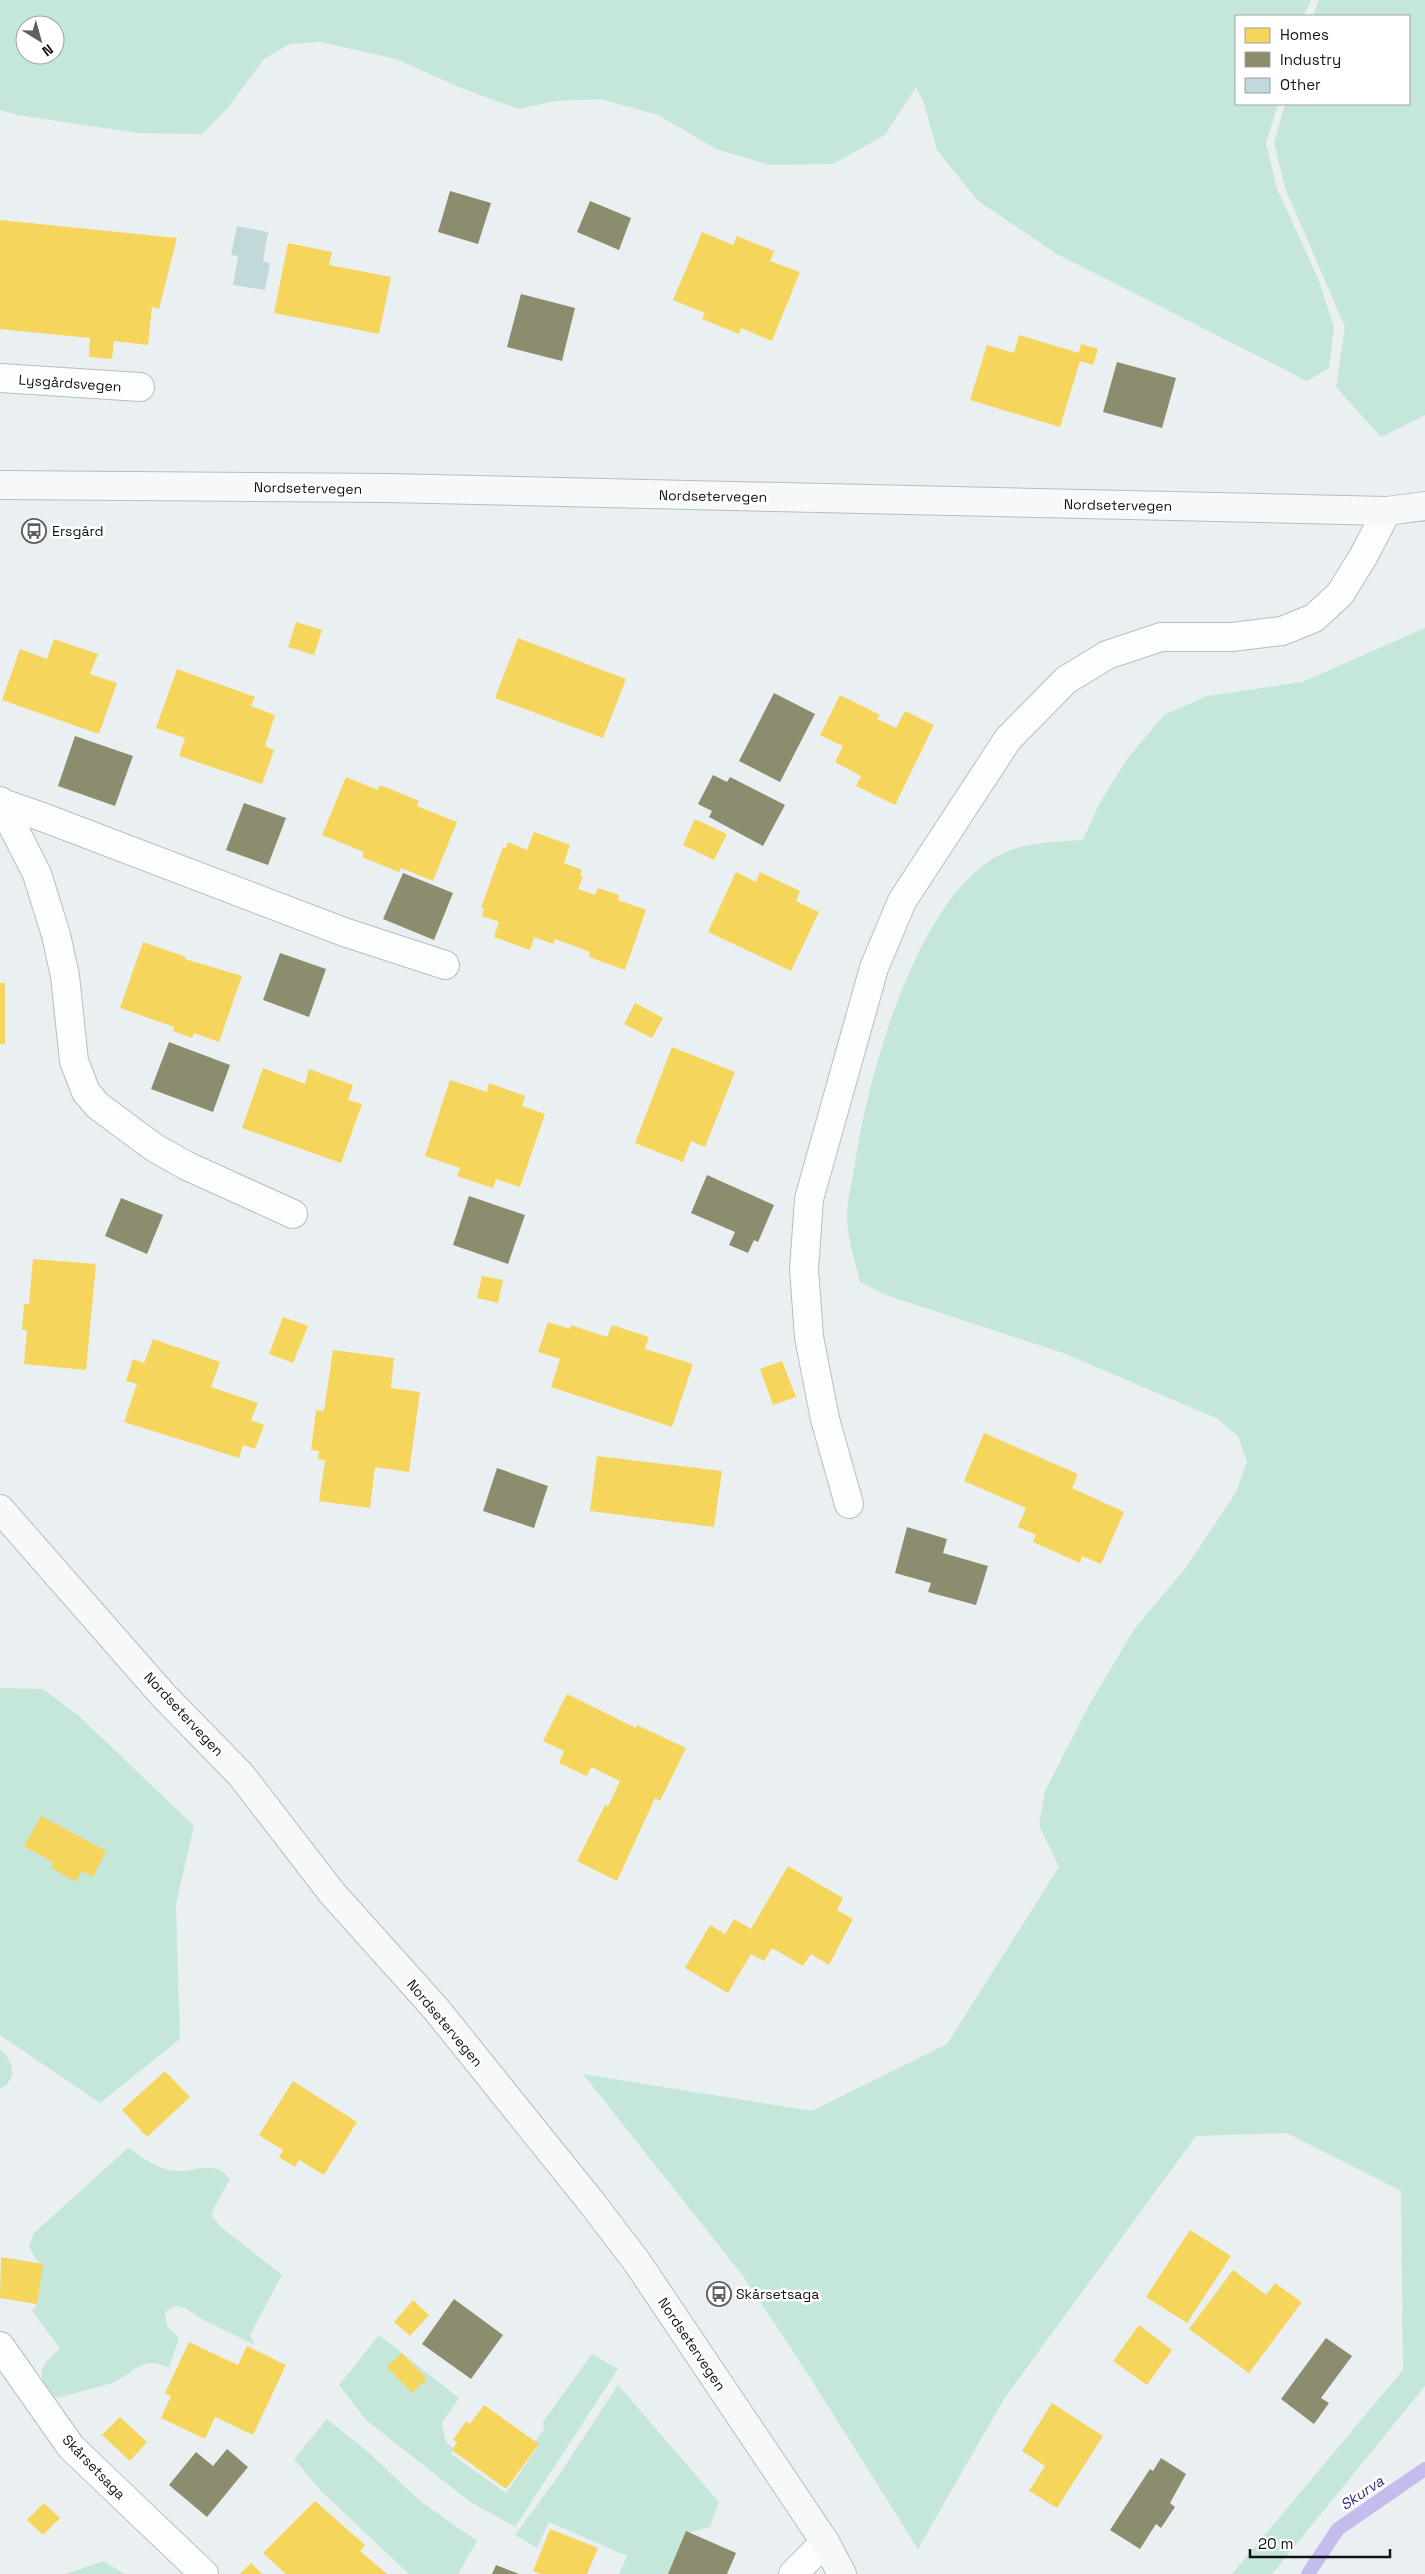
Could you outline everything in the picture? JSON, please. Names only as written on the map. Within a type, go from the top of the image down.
[{"type":"main road","name":"Nordsetervegen","points":[[0,485],[387,488],[1387,511],[1425,506]]},
{"type":"main road","name":"Nordsetervegen","points":[[0,1509],[163,1695],[242,1775],[332,1893],[436,2009],[592,2203],[637,2262],[825,2542],[842,2574]]},
{"type":"street","name":"Lysgårdsvegen","points":[[0,378],[140,387]]},
{"type":"street","points":[[849,1504],[825,1419],[809,1337],[804,1269],[809,1199],[874,968],[902,901],[1008,739],[1066,680],[1107,655],[1161,637],[1232,637],[1282,631],[1314,618],[1340,594],[1387,511]]},
{"type":"street","points":[[1,802],[344,932],[446,965]]},
{"type":"street","points":[[1,802],[37,874],[56,935],[65,976],[74,1060],[86,1092],[98,1106],[155,1148],[187,1166],[294,1214]]},
{"type":"street","name":"Skårsetsaga","points":[[0,2346],[71,2447],[204,2574]]},
{"type":"street","points":[[793,2574],[825,2542]]},
{"type":"green space","points":[[0,0],[1311,0],[1304,15],[1235,15],[1235,105],[1278,105],[1266,143],[1277,189],[1318,278],[1334,327],[1329,368],[1307,381],[1057,254],[978,201],[937,150],[924,103],[916,87],[885,135],[833,164],[770,165],[716,149],[658,115],[601,99],[556,101],[518,109],[459,87],[396,59],[320,42],[290,44],[264,59],[226,110],[202,134],[137,133],[18,115],[0,110]]},
{"type":"green space","points":[[1319,0],[1425,0],[1425,415],[1381,437],[1336,387],[1345,327],[1285,188],[1274,143],[1285,105],[1410,105],[1410,15],[1313,15]]},
{"type":"green space","points":[[1425,628],[1425,2386],[1272,2574],[1232,2574],[1403,2370],[1401,2191],[1287,2133],[1196,2136],[1004,2399],[918,2549],[804,2368],[743,2276],[583,2074],[812,2111],[947,2044],[1059,1867],[1039,1825],[1045,1791],[1088,1707],[1135,1628],[1185,1569],[1236,1492],[1247,1462],[1238,1436],[1216,1418],[1063,1353],[886,1295],[860,1282],[849,1235],[847,1207],[860,1133],[882,1046],[898,1000],[917,956],[939,916],[964,883],[992,859],[1013,849],[1059,841],[1083,840],[1099,804],[1127,759],[1164,715],[1207,696],[1302,682]]},
{"type":"green space","points":[[0,1688],[43,1689],[78,1715],[194,1826],[176,1904],[180,2039],[100,2103],[0,2035]]},
{"type":"green space","points":[[0,2049],[11,2065],[12,2076],[10,2081],[0,2089]]},
{"type":"green space","points":[[128,2148],[151,2162],[170,2170],[183,2171],[212,2168],[224,2173],[230,2179],[213,2210],[212,2216],[221,2227],[282,2275],[250,2335],[255,2345],[205,2321],[185,2308],[176,2306],[165,2312],[167,2326],[179,2338],[169,2368],[159,2364],[144,2364],[109,2384],[57,2398],[44,2384],[42,2372],[47,2361],[60,2348],[32,2311],[36,2307],[42,2266],[35,2258],[29,2246],[34,2233]]},
{"type":"green space","points":[[379,2335],[459,2398],[442,2423],[446,2442],[454,2449],[451,2454],[506,2493],[539,2445],[535,2442],[544,2429],[543,2422],[592,2354],[618,2369],[515,2527],[469,2501],[366,2420],[339,2385]]},
{"type":"green space","points":[[618,2385],[719,2502],[710,2527],[687,2533],[669,2574],[619,2574],[627,2556],[549,2522],[537,2548],[515,2535],[557,2478]]},
{"type":"green space","points":[[327,2419],[367,2451],[420,2501],[477,2541],[458,2574],[409,2574],[321,2491],[294,2459]]},
{"type":"green space","points":[[104,2561],[124,2574],[65,2574]]},
{"type":"building: Homes","points":[[0,220],[177,238],[159,309],[152,307],[148,345],[114,341],[112,359],[89,357],[90,338],[0,329]]},
{"type":"building: Homes","points":[[702,232],[733,245],[737,236],[774,251],[770,261],[800,272],[772,341],[741,328],[739,334],[702,319],[705,313],[673,300]]},
{"type":"building: Homes","points":[[288,243],[332,252],[329,265],[391,277],[379,334],[274,313]]},
{"type":"building: Homes","points":[[1019,335],[1079,353],[1081,344],[1098,349],[1093,365],[1080,361],[1060,427],[970,400],[987,345],[1014,353]]},
{"type":"building: Homes","points":[[296,622],[322,630],[314,655],[288,647]]},
{"type":"building: Homes","points":[[518,638],[626,679],[603,738],[495,698]]},
{"type":"building: Homes","points":[[54,639],[98,654],[90,674],[117,683],[99,734],[2,700],[20,649],[47,659]]},
{"type":"building: Homes","points":[[177,669],[255,697],[251,706],[275,715],[265,746],[274,750],[262,784],[179,756],[185,738],[156,728]]},
{"type":"building: Homes","points":[[840,695],[880,715],[877,719],[896,728],[905,711],[934,725],[895,805],[856,786],[861,776],[835,762],[843,746],[820,735]]},
{"type":"building: Homes","points":[[346,777],[378,790],[380,785],[419,801],[417,806],[457,822],[433,881],[401,868],[399,872],[362,857],[364,852],[322,835]]},
{"type":"building: Homes","points":[[695,819],[727,834],[714,860],[683,845]]},
{"type":"building: Homes","points":[[534,832],[570,845],[564,863],[582,870],[580,876],[583,877],[578,889],[595,895],[598,888],[619,895],[618,900],[646,910],[625,970],[589,957],[590,952],[555,939],[553,944],[534,937],[530,950],[494,937],[499,922],[482,916],[484,909],[481,908],[503,847],[506,848],[508,842],[527,850]]},
{"type":"building: Homes","points":[[736,872],[756,882],[760,872],[800,891],[796,901],[819,912],[791,971],[708,932]]},
{"type":"building: Homes","points":[[143,942],[186,957],[185,959],[242,976],[219,1042],[194,1033],[192,1038],[173,1031],[174,1027],[120,1008]]},
{"type":"building: Homes","points":[[0,983],[5,983],[5,1044],[0,1044]]},
{"type":"building: Homes","points":[[635,1003],[663,1018],[652,1038],[624,1024]]},
{"type":"building: Homes","points":[[672,1047],[735,1072],[705,1147],[691,1141],[683,1162],[635,1143]]},
{"type":"building: Homes","points":[[263,1068],[305,1084],[309,1069],[353,1085],[348,1100],[362,1104],[341,1163],[242,1128]]},
{"type":"building: Homes","points":[[450,1080],[487,1092],[489,1083],[525,1096],[522,1106],[545,1114],[520,1187],[496,1179],[493,1188],[457,1176],[460,1168],[425,1156]]},
{"type":"building: Homes","points":[[33,1259],[96,1264],[86,1370],[24,1364],[27,1330],[22,1330],[24,1304],[29,1304]]},
{"type":"building: Homes","points":[[482,1276],[503,1280],[498,1303],[477,1298]]},
{"type":"building: Homes","points":[[283,1317],[308,1326],[293,1363],[269,1354]]},
{"type":"building: Homes","points":[[548,1322],[570,1329],[571,1325],[607,1337],[612,1325],[649,1337],[645,1349],[693,1364],[672,1427],[551,1387],[560,1359],[538,1352]]},
{"type":"building: Homes","points":[[153,1339],[220,1362],[211,1387],[258,1403],[251,1420],[264,1425],[255,1449],[243,1445],[239,1458],[124,1422],[137,1384],[126,1381],[133,1359],[144,1363]]},
{"type":"building: Homes","points":[[333,1350],[394,1358],[391,1388],[420,1392],[409,1472],[375,1467],[370,1508],[319,1501],[325,1460],[318,1459],[319,1451],[311,1450],[316,1410],[324,1411]]},
{"type":"building: Homes","points":[[782,1361],[796,1397],[773,1405],[760,1369]]},
{"type":"building: Homes","points":[[984,1433],[1078,1474],[1072,1488],[1124,1512],[1101,1564],[1082,1556],[1080,1563],[1033,1542],[1036,1535],[1018,1527],[1026,1508],[964,1481]]},
{"type":"building: Homes","points":[[597,1456],[722,1471],[714,1527],[590,1511]]},
{"type":"building: Homes","points":[[567,1694],[636,1728],[637,1725],[686,1748],[660,1801],[655,1798],[617,1881],[577,1861],[605,1805],[608,1807],[620,1781],[591,1767],[587,1776],[559,1763],[564,1751],[543,1741]]},
{"type":"building: Homes","points":[[41,1816],[106,1851],[93,1877],[82,1871],[76,1882],[51,1868],[54,1863],[24,1846]]},
{"type":"building: Homes","points":[[788,1866],[843,1898],[837,1910],[853,1919],[829,1965],[811,1954],[803,1966],[772,1948],[764,1961],[751,1954],[728,1993],[685,1968],[710,1925],[725,1934],[734,1919],[751,1929]]},
{"type":"building: Homes","points":[[165,2071],[190,2097],[147,2137],[122,2110]]},
{"type":"building: Homes","points":[[293,2081],[357,2122],[324,2175],[299,2160],[295,2167],[279,2157],[283,2150],[259,2135]]},
{"type":"building: Homes","points":[[1190,2230],[1231,2256],[1187,2323],[1146,2297]]},
{"type":"building: Homes","points":[[1,2257],[43,2264],[37,2304],[0,2298]]},
{"type":"building: Homes","points":[[1233,2270],[1266,2295],[1275,2283],[1302,2302],[1249,2373],[1189,2329]]},
{"type":"building: Homes","points":[[413,2300],[429,2315],[410,2336],[394,2322]]},
{"type":"building: Homes","points":[[1139,2325],[1172,2350],[1147,2385],[1113,2361]]},
{"type":"building: Homes","points":[[189,2342],[238,2365],[247,2346],[286,2365],[253,2435],[215,2417],[205,2439],[161,2418],[171,2396],[165,2393]]},
{"type":"building: Homes","points":[[402,2353],[427,2379],[412,2393],[387,2367]]},
{"type":"building: Homes","points":[[1052,2403],[1103,2436],[1057,2508],[1029,2491],[1045,2466],[1022,2451]]},
{"type":"building: Homes","points":[[484,2405],[539,2444],[506,2489],[452,2450],[457,2442],[453,2440],[466,2421],[470,2424]]},
{"type":"building: Homes","points":[[120,2417],[147,2442],[130,2461],[102,2435]]},
{"type":"building: Homes","points":[[315,2501],[365,2545],[360,2551],[387,2574],[286,2574],[263,2553]]},
{"type":"building: Homes","points":[[44,2503],[60,2518],[43,2535],[27,2520]]},
{"type":"building: Homes","points":[[550,2529],[598,2548],[587,2574],[541,2574],[533,2571]]},
{"type":"building: Homes","points":[[251,2563],[262,2574],[240,2574]]},
{"type":"building: Industry","points":[[450,191],[491,203],[478,244],[438,232]]},
{"type":"building: Industry","points":[[590,201],[631,218],[619,250],[577,232]]},
{"type":"building: Industry","points":[[521,294],[575,308],[562,361],[507,347]]},
{"type":"building: Industry","points":[[1117,362],[1176,378],[1162,428],[1103,412]]},
{"type":"building: Industry","points":[[774,693],[815,714],[780,782],[739,761]]},
{"type":"building: Industry","points":[[75,736],[133,756],[115,806],[58,786]]},
{"type":"building: Industry","points":[[713,775],[727,782],[730,777],[785,805],[763,846],[709,817],[712,811],[698,804]]},
{"type":"building: Industry","points":[[244,803],[286,818],[268,865],[226,850]]},
{"type":"building: Industry","points":[[403,873],[453,893],[434,940],[383,919]]},
{"type":"building: Industry","points":[[280,953],[326,969],[309,1017],[263,1000]]},
{"type":"building: Industry","points":[[169,1042],[230,1065],[213,1112],[151,1089]]},
{"type":"building: Industry","points":[[707,1175],[774,1205],[758,1242],[754,1240],[748,1253],[729,1245],[735,1232],[691,1213]]},
{"type":"building: Industry","points":[[469,1196],[525,1215],[508,1264],[453,1245]]},
{"type":"building: Industry","points":[[121,1198],[163,1215],[147,1254],[105,1236]]},
{"type":"building: Industry","points":[[497,1468],[548,1486],[534,1528],[483,1511]]},
{"type":"building: Industry","points":[[907,1527],[947,1539],[943,1553],[988,1566],[976,1605],[928,1592],[931,1583],[895,1573]]},
{"type":"building: Industry","points":[[454,2299],[503,2335],[471,2379],[422,2344]]},
{"type":"building: Industry","points":[[1326,2338],[1352,2356],[1321,2398],[1329,2403],[1314,2424],[1281,2399]]},
{"type":"building: Industry","points":[[227,2449],[248,2467],[207,2517],[169,2485],[196,2452],[213,2466]]},
{"type":"building: Industry","points":[[1161,2458],[1186,2474],[1170,2503],[1175,2507],[1161,2528],[1156,2524],[1140,2549],[1110,2530],[1150,2469],[1153,2471]]},
{"type":"building: Industry","points":[[686,2531],[736,2553],[727,2574],[668,2574]]},
{"type":"building: Industry","points":[[496,2565],[519,2574],[492,2574]]},
{"type":"building: Other","points":[[237,226],[268,232],[263,261],[270,263],[265,290],[233,285],[238,256],[231,255]]},
{"type":"waterway","name":"Skurva","points":[[1308,2574],[1338,2529],[1425,2469]]},
{"type":"place","name":"Ersgård","points":[[34,531]]},
{"type":"place","name":"Skårsetsaga","points":[[719,2294]]}]
